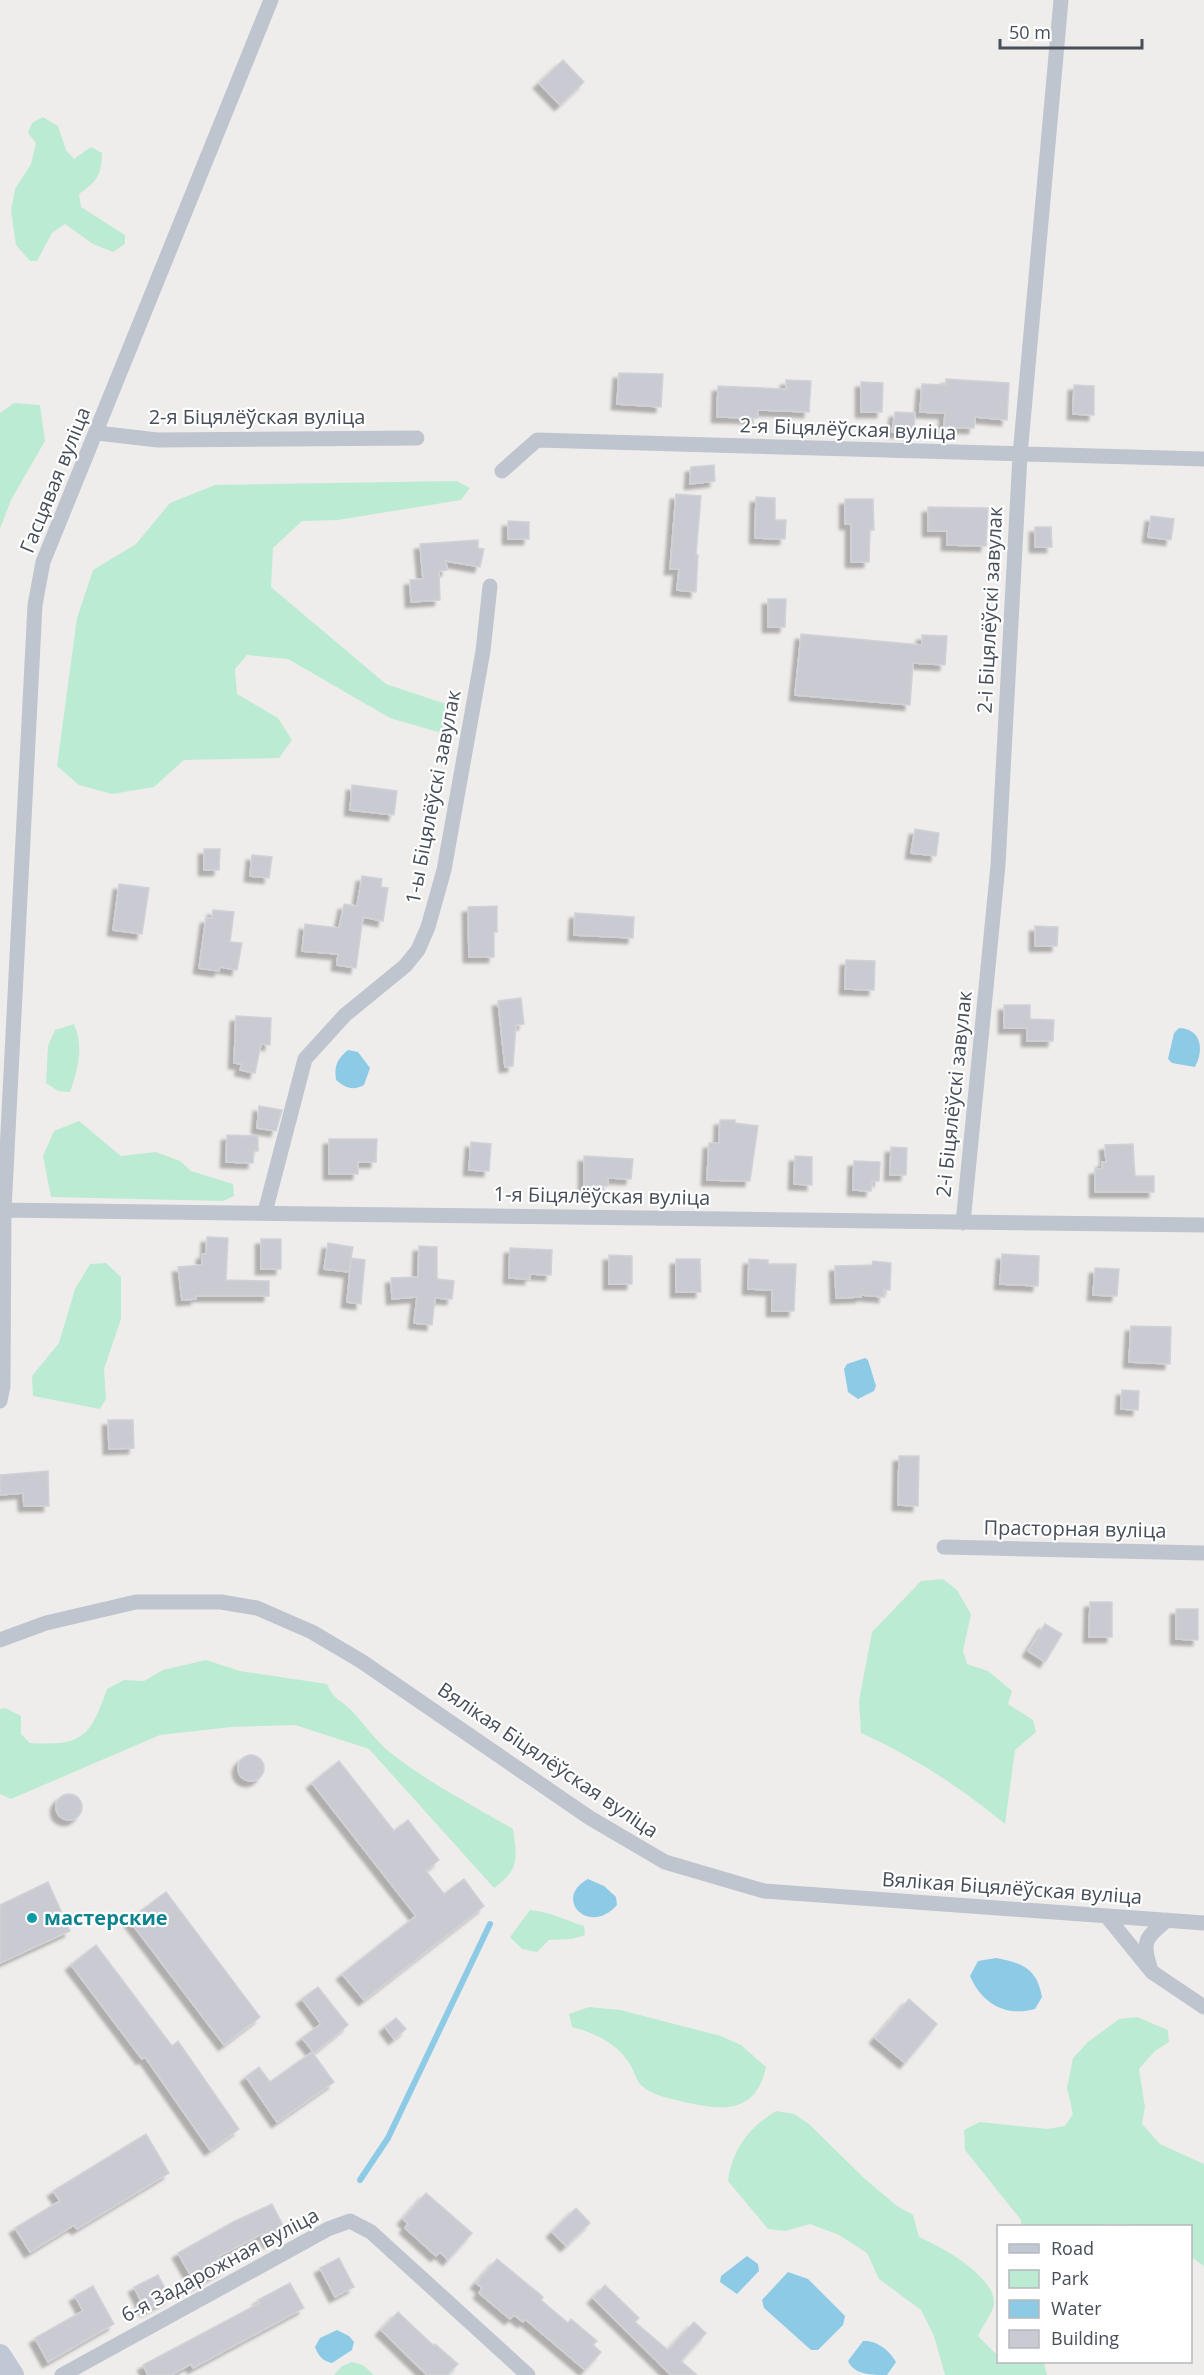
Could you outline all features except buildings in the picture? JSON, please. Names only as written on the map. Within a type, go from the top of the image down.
[{"type":"main road","points":[[0,2355],[13,2375]]},
{"type":"street","name":"Гасцявая вуліца","points":[[0,1401],[3,1386],[2,1210],[35,605],[43,562],[271,0]]},
{"type":"street","name":"2-і Біцялёўскі завулак","points":[[963,1223],[998,865],[1020,455],[1061,0]]},
{"type":"street","name":"2-я Біцялёўская вуліца","points":[[97,433],[158,440],[417,438]]},
{"type":"street","name":"2-я Біцялёўская вуліца","points":[[502,471],[537,440],[1204,459]]},
{"type":"street","name":"1-ы Біцялёўскі завулак","points":[[265,1212],[305,1059],[345,1015],[405,966],[418,951],[428,927],[444,870],[483,651],[490,586]]},
{"type":"street","name":"1-я Біцялёўская вуліца","points":[[2,1210],[1204,1225]]},
{"type":"street","name":"Прасторная вуліца","points":[[944,1547],[1204,1553]]},
{"type":"street","name":"Вялікая Біцялёўская вуліца","points":[[0,1640],[46,1623],[136,1602],[221,1602],[256,1608],[312,1632],[361,1661],[590,1818],[665,1862],[764,1891],[1108,1918],[1204,1923]]},
{"type":"street","points":[[1108,1918],[1152,1972],[1204,2007]]},
{"type":"street","points":[[1152,1972],[1144,1951],[1148,1936],[1167,1920]]},
{"type":"street","name":"6-я Задарожная вуліца","points":[[62,2375],[328,2229],[350,2221],[371,2232],[528,2375]]},
{"type":"green space","points":[[43,117],[58,126],[66,150],[74,159],[91,147],[102,153],[101,167],[97,177],[79,194],[81,207],[125,235],[125,244],[113,252],[93,244],[65,224],[52,233],[37,261],[30,261],[16,245],[11,211],[15,189],[31,164],[36,143],[28,133],[32,123]]},
{"type":"green space","points":[[14,403],[40,405],[45,441],[11,500],[0,529],[0,413]]},
{"type":"green space","points":[[456,481],[470,488],[461,500],[338,520],[302,521],[273,548],[271,587],[386,684],[449,705],[454,723],[438,732],[390,718],[288,659],[247,655],[235,669],[237,694],[278,718],[292,740],[279,758],[184,760],[154,787],[112,794],[79,785],[57,766],[77,618],[93,570],[136,544],[170,503],[215,485]]},
{"type":"green space","points":[[74,1024],[79,1041],[79,1058],[75,1075],[70,1092],[58,1091],[46,1083],[48,1046],[55,1030]]},
{"type":"green space","points":[[79,1121],[121,1156],[156,1152],[180,1161],[191,1171],[233,1184],[234,1196],[223,1201],[51,1197],[43,1156],[54,1131]]},
{"type":"green space","points":[[106,1263],[121,1277],[121,1319],[104,1369],[106,1399],[100,1409],[33,1396],[32,1376],[59,1343],[75,1289],[90,1264]]},
{"type":"green space","points":[[943,1579],[957,1590],[971,1614],[963,1651],[967,1664],[988,1671],[1012,1691],[1008,1704],[1033,1720],[1036,1732],[1015,1750],[1005,1824],[936,1774],[900,1752],[861,1733],[859,1701],[872,1632],[921,1581]]},
{"type":"green space","points":[[206,1660],[240,1671],[327,1684],[335,1696],[351,1710],[380,1744],[406,1765],[513,1829],[516,1855],[508,1875],[494,1888],[369,1749],[295,1725],[231,1727],[160,1735],[11,1799],[0,1794],[0,1709],[5,1708],[21,1716],[21,1734],[30,1743],[62,1743],[82,1735],[89,1728],[107,1689],[124,1680],[144,1681],[163,1670]]},
{"type":"green space","points":[[530,1910],[551,1914],[584,1926],[585,1935],[572,1939],[549,1940],[537,1952],[522,1949],[510,1937]]},
{"type":"green space","points":[[589,2007],[620,2010],[721,2036],[741,2045],[766,2067],[761,2082],[754,2094],[736,2106],[698,2105],[657,2094],[640,2084],[620,2051],[598,2036],[572,2027],[569,2014]]},
{"type":"green space","points":[[1137,2017],[1168,2030],[1169,2042],[1155,2051],[1139,2069],[1145,2107],[1142,2124],[1160,2144],[1204,2164],[1204,2266],[1192,2258],[1192,2225],[1021,2225],[1021,2220],[965,2150],[964,2130],[980,2122],[1047,2129],[1065,2126],[1073,2114],[1067,2088],[1073,2058],[1088,2042],[1119,2019]]},
{"type":"green space","points":[[776,2111],[794,2114],[809,2124],[865,2179],[897,2206],[913,2215],[919,2237],[965,2263],[986,2283],[992,2293],[994,2303],[992,2311],[978,2336],[997,2355],[997,2363],[1044,2363],[1047,2375],[945,2375],[934,2336],[921,2310],[879,2279],[867,2253],[839,2235],[810,2224],[785,2231],[768,2229],[728,2181],[733,2159],[743,2140],[766,2117]]},
{"type":"green space","points":[[352,2362],[363,2365],[374,2375],[334,2375],[342,2366]]},
{"type":"water","points":[[1179,1028],[1187,1029],[1197,1036],[1200,1054],[1195,1067],[1172,1063],[1168,1059],[1174,1033]]},
{"type":"water","points":[[348,1050],[358,1052],[370,1068],[364,1085],[356,1088],[346,1087],[336,1080],[337,1063]]},
{"type":"water","points":[[865,1358],[868,1360],[876,1386],[874,1391],[858,1399],[848,1392],[844,1369],[847,1364]]},
{"type":"water","points":[[588,1879],[604,1886],[616,1897],[617,1905],[606,1914],[596,1917],[586,1916],[578,1911],[574,1904],[573,1896],[578,1887]]},
{"type":"water","points":[[996,1958],[1021,1965],[1032,1973],[1040,1987],[1042,1997],[1035,2009],[1014,2011],[1005,2009],[988,2001],[981,1994],[970,1976],[978,1961]]},
{"type":"water","points":[[747,2256],[758,2264],[759,2271],[737,2294],[720,2282],[721,2276]]},
{"type":"water","points":[[788,2272],[808,2279],[845,2316],[843,2325],[818,2350],[811,2350],[764,2308],[762,2300]]},
{"type":"water","points":[[337,2330],[349,2336],[354,2342],[352,2350],[332,2363],[321,2357],[315,2347],[320,2338]]},
{"type":"water","points":[[863,2341],[878,2344],[887,2350],[896,2362],[887,2375],[859,2372],[851,2366],[848,2361]]},
{"type":"waterway","points":[[360,2180],[388,2138],[490,1924]]},
{"type":"place","name":"мастерские","points":[[32,1918]]}]
